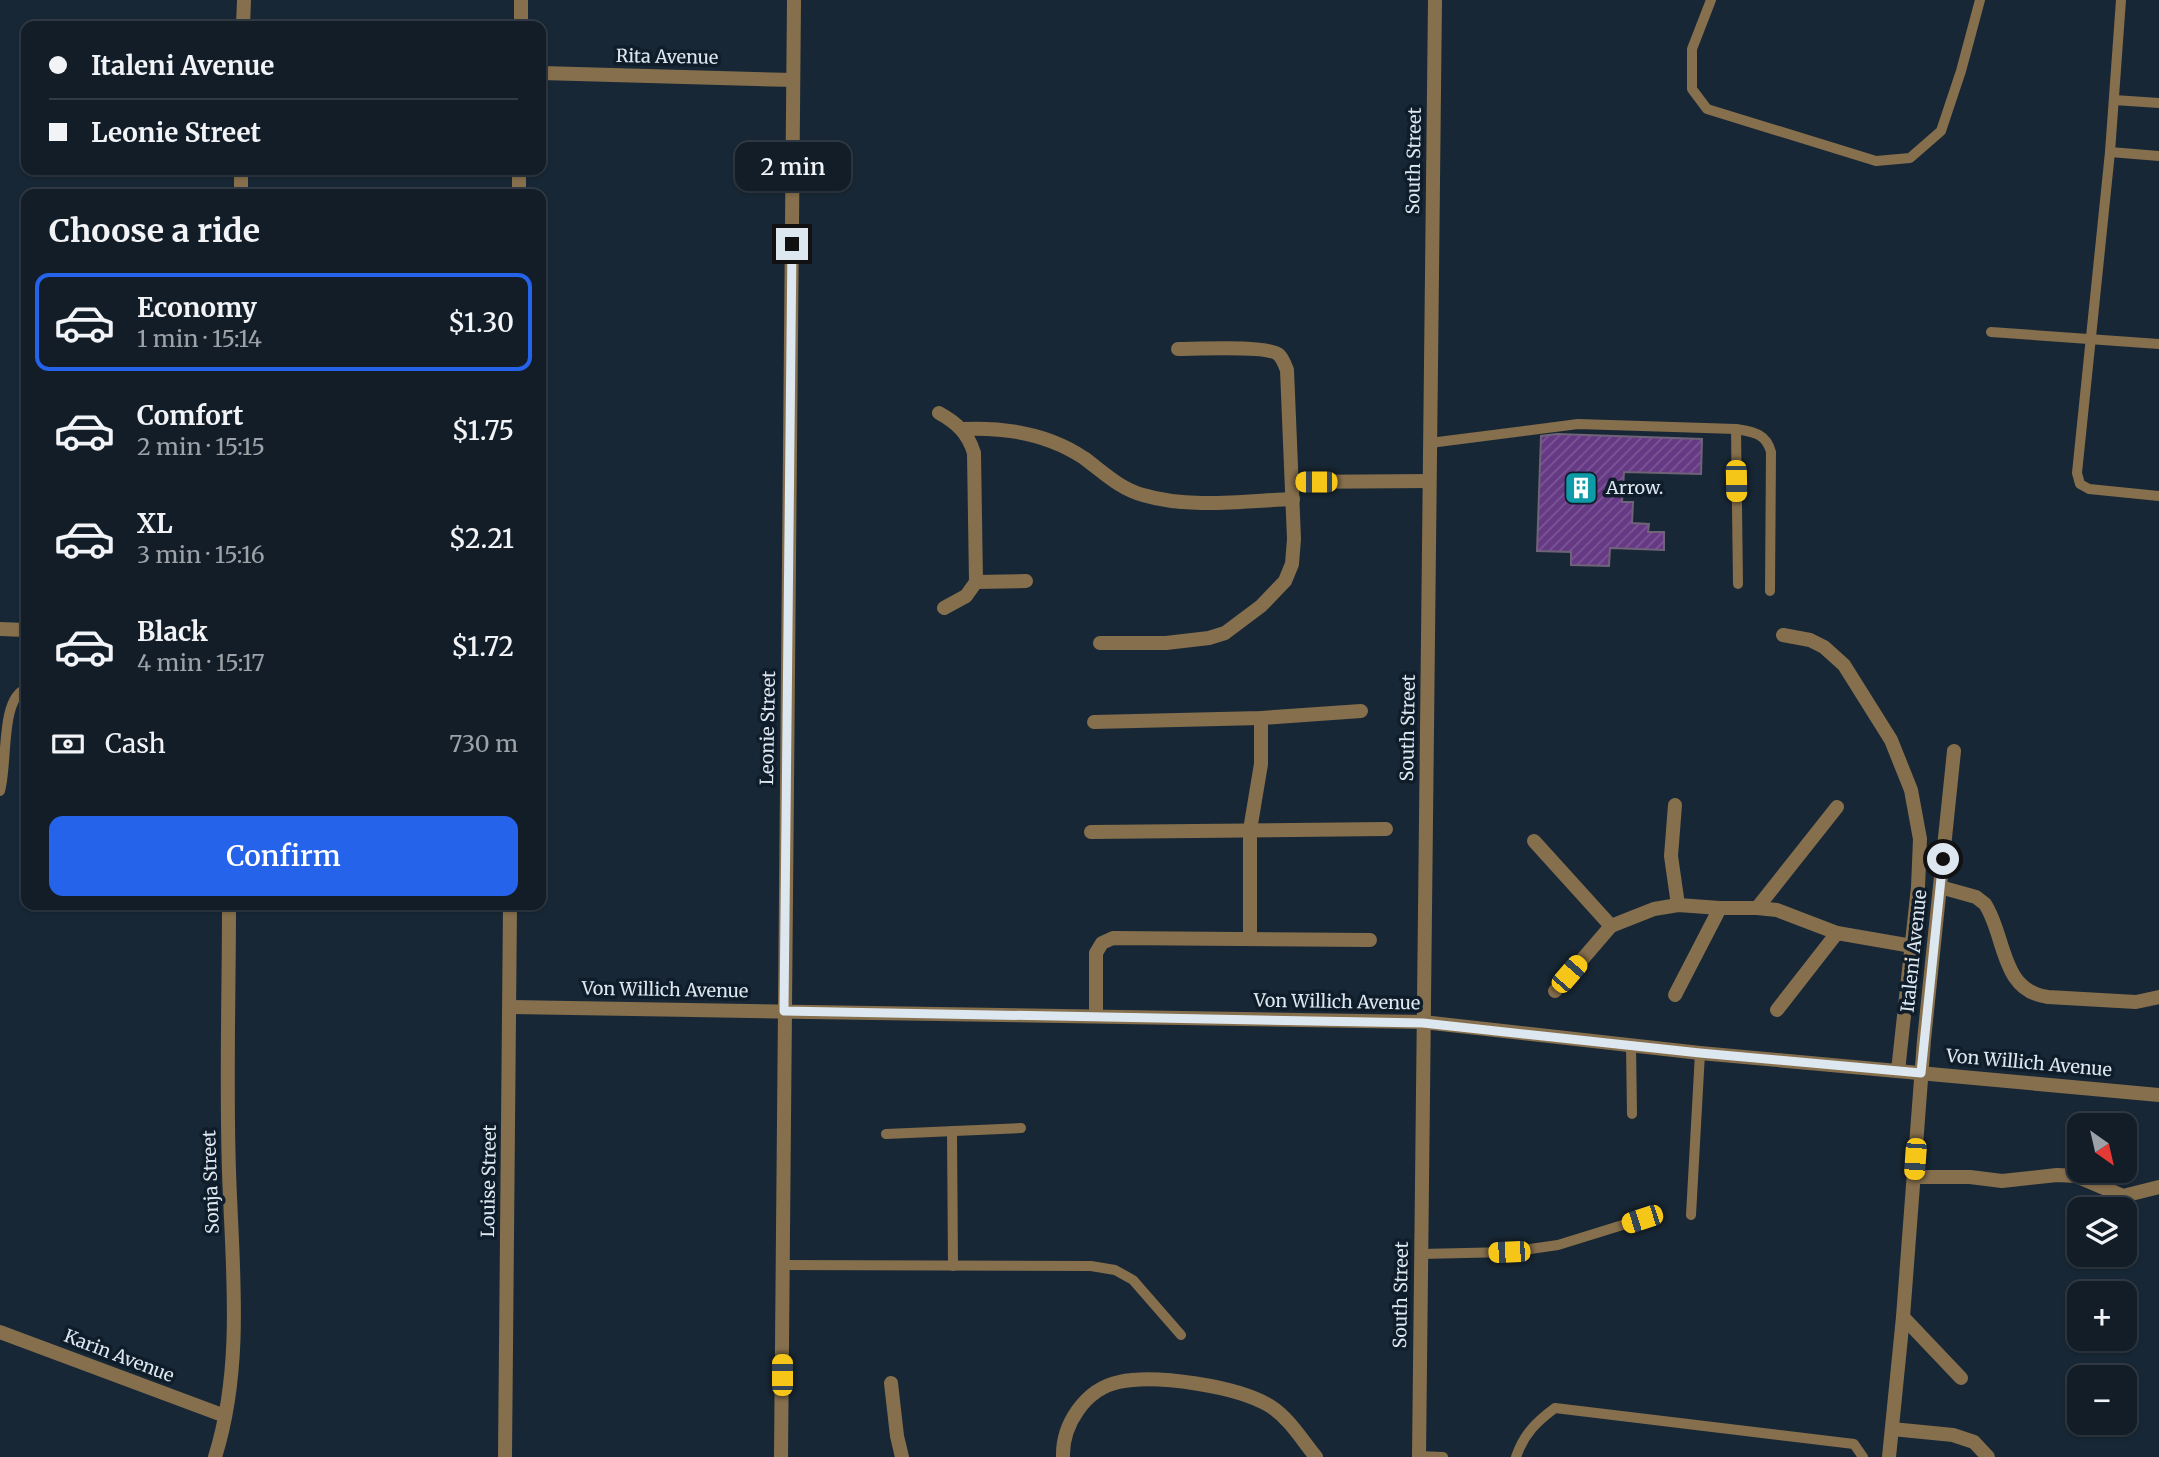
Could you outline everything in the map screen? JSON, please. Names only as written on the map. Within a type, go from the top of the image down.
[{"type":"street","points":[[243,21],[244,0]]},
{"type":"street","points":[[521,0],[521,21]]},
{"type":"street","name":"Leonie Street","points":[[781,1457],[794,0]]},
{"type":"street","name":"South Street","points":[[1419,1456],[1435,0]]},
{"type":"street","name":"Rita Avenue","points":[[546,73],[793,80]]},
{"type":"street","points":[[1100,643],[1189,641],[1225,632],[1268,600],[1285,581],[1294,552],[1287,370],[1280,355],[1259,349],[1178,349]]},
{"type":"street","points":[[939,413],[961,429],[971,442],[974,453],[976,582],[965,596],[944,608]]},
{"type":"street","points":[[961,429],[996,429],[1052,441],[1081,456],[1126,489],[1160,500],[1206,503],[1293,499]]},
{"type":"street","points":[[1292,482],[1429,481]]},
{"type":"street","points":[[976,582],[1026,581]]},
{"type":"street","points":[[0,629],[21,630]]},
{"type":"street","points":[[1783,635],[1810,640],[1835,656],[1891,740],[1904,768],[1916,810],[1920,839],[1919,887],[1898,1071]]},
{"type":"street","points":[[1094,722],[1261,718],[1361,711]]},
{"type":"street","points":[[1250,938],[1250,830],[1261,764],[1261,718]]},
{"type":"street","name":"Italeni Avenue","points":[[1889,1457],[1903,1317],[1921,1073],[1954,751]]},
{"type":"street","points":[[1675,805],[1671,856],[1678,905]]},
{"type":"street","points":[[1757,908],[1837,807]]},
{"type":"street","points":[[1091,832],[1386,829]]},
{"type":"street","points":[[1534,841],[1611,926]]},
{"type":"street","points":[[1940,887],[1976,897],[1987,907],[2011,970],[2026,991],[2036,996],[2136,1002],[2159,997]]},
{"type":"street","points":[[1555,991],[1611,926],[1654,909],[1678,905],[1777,910],[1837,933],[1912,946]]},
{"type":"street","points":[[1675,995],[1720,908]]},
{"type":"street","name":"Sonja Street","points":[[215,1457],[225,1416],[232,1353],[234,1300],[229,1168],[229,910]]},
{"type":"street","name":"Louise Street","points":[[505,1457],[510,910]]},
{"type":"street","points":[[1777,1010],[1837,933]]},
{"type":"street","points":[[1096,1016],[1096,953],[1107,940],[1113,938],[1370,940]]},
{"type":"street","name":"Von Willich Avenue","points":[[511,1007],[1423,1023],[1700,1053],[2159,1095]]},
{"type":"street","points":[[1914,1177],[1970,1177],[2002,1181],[2057,1175],[2076,1176],[2123,1196],[2159,1188]]},
{"type":"street","points":[[1903,1317],[1961,1378]]},
{"type":"street","name":"Karin Avenue","points":[[0,1332],[225,1416]]},
{"type":"street","points":[[1063,1457],[1065,1431],[1091,1396],[1118,1382],[1150,1380],[1202,1384],[1258,1400],[1280,1413],[1316,1457]]},
{"type":"street","points":[[891,1383],[902,1457]]},
{"type":"street","points":[[1892,1429],[1953,1435],[1974,1443],[1988,1457]]},
{"type":"lane","points":[[1711,0],[1692,49],[1692,89],[1707,108],[1875,161],[1910,158],[1941,131],[1980,0]]},
{"type":"lane","points":[[2121,0],[2110,152],[2078,480],[2083,487],[2089,489],[2159,496]]},
{"type":"lane","points":[[2114,100],[2159,103]]},
{"type":"lane","points":[[2110,152],[2159,156]]},
{"type":"lane","points":[[1991,332],[2159,344]]},
{"type":"lane","points":[[1430,443],[1578,424],[1736,429],[1757,433],[1765,438],[1771,452],[1770,591]]},
{"type":"lane","points":[[1736,429],[1738,584]]},
{"type":"lane","points":[[0,790],[5,708],[21,690]]},
{"type":"lane","points":[[1631,1045],[1632,1114]]},
{"type":"lane","points":[[1691,1215],[1700,1053]]},
{"type":"lane","points":[[886,1133],[1021,1128]]},
{"type":"lane","points":[[952,1131],[953,1266]]},
{"type":"lane","points":[[1421,1254],[1509,1252],[1558,1245],[1642,1219]]},
{"type":"lane","points":[[783,1265],[1091,1266],[1115,1270],[1133,1280],[1181,1335]]},
{"type":"lane","points":[[1516,1457],[1521,1442],[1531,1427],[1555,1408],[1854,1444],[1863,1457]]},
{"type":"lane","points":[[1419,1456],[1443,1457]]},
{"type":"building","name":"Arrow.","points":[[1557,434],[1702,439],[1701,474],[1624,472],[1622,502],[1633,502],[1632,523],[1649,524],[1648,532],[1664,532],[1664,550],[1610,548],[1609,566],[1571,565],[1571,552],[1537,551],[1541,436]]},
{"type":"place","name":"Arrow.","points":[[1581,488]]},
{"type":"route","points":[[792,244],[784,1011],[1423,1023],[1700,1053],[1921,1073],[1943,859]]}]
